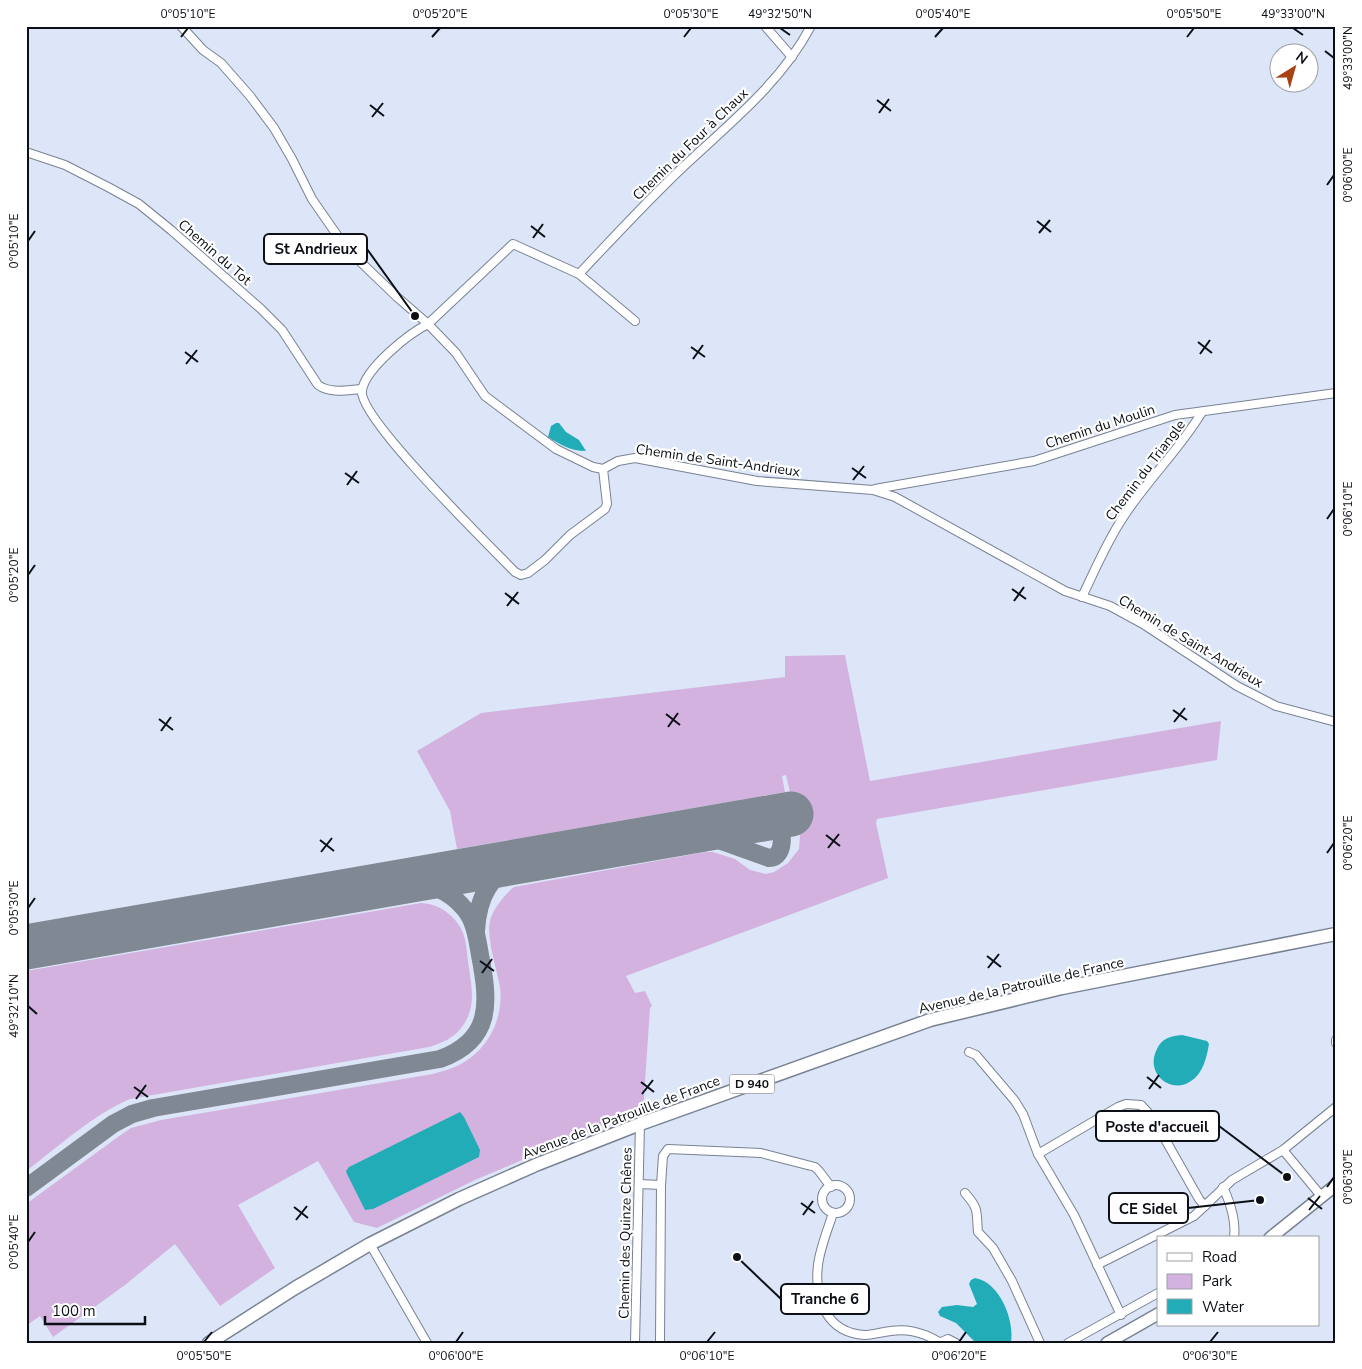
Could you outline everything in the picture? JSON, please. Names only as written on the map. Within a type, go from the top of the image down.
[{"type":"main road","name":"Avenue de la Patrouille de France","points":[[210,1343],[295,1288],[370,1244],[459,1199],[640,1124],[930,1020],[1062,988],[1336,934]]},
{"type":"street","points":[[181,26],[203,50],[221,63],[247,91],[274,128],[312,199],[346,248],[428,324],[456,353],[485,396],[556,449],[593,467],[603,468],[607,504],[604,509],[570,535],[545,560],[528,573],[521,575],[515,572],[434,489],[392,441],[366,407],[362,396],[362,389],[374,368],[392,349],[416,330],[428,324],[514,244],[579,274],[635,321]]},
{"type":"street","points":[[765,26],[792,57]]},
{"type":"street","name":"Chemin du Four à Chaux","points":[[579,274],[675,175],[748,106],[792,57],[811,26]]},
{"type":"street","name":"Chemin du Tot","points":[[26,152],[65,165],[139,204],[171,230],[282,330],[318,385],[326,390],[362,389]]},
{"type":"street","name":"Chemin du Moulin","points":[[873,490],[1034,461],[1175,415],[1336,393]]},
{"type":"street","name":"Chemin du Triangle","points":[[1082,597],[1124,515],[1190,432],[1202,412]]},
{"type":"street","name":"Chemin de Saint-Andrieux","points":[[603,468],[618,461],[635,458],[757,481],[873,490],[895,497],[1065,591],[1110,606],[1143,624],[1237,686],[1276,706],[1336,722]]},
{"type":"street","points":[[969,1052],[976,1055],[1015,1101],[1023,1114],[1038,1154],[1074,1215],[1121,1315]]},
{"type":"street","points":[[1038,1154],[1118,1107],[1126,1104],[1141,1105],[1153,1118],[1205,1206]]},
{"type":"street","points":[[1097,1265],[1194,1216],[1223,1188],[1283,1150],[1336,1107]]},
{"type":"street","name":"Chemin des Quinze Chênes","points":[[635,1343],[640,1124]]},
{"type":"street","points":[[660,1343],[661,1185],[663,1156],[668,1149],[761,1153],[815,1167],[831,1186]]},
{"type":"street","points":[[1283,1150],[1322,1197]]},
{"type":"street","points":[[638,1184],[661,1185]]},
{"type":"street","points":[[1273,1236],[1336,1185]]},
{"type":"street","points":[[831,1186],[839,1186],[847,1191],[850,1197],[849,1204],[842,1212],[833,1213],[826,1209],[822,1200],[823,1194],[831,1186]]},
{"type":"street","points":[[1223,1188],[1227,1196],[1235,1229],[1234,1236]]},
{"type":"street","points":[[964,1193],[974,1203],[977,1211],[978,1232],[993,1248],[1012,1281],[1040,1343]]},
{"type":"street","points":[[833,1213],[818,1263],[818,1289],[825,1313],[839,1327],[857,1334],[901,1330],[914,1331],[939,1342],[948,1339],[956,1343]]},
{"type":"street","points":[[370,1244],[427,1343]]},
{"type":"street","points":[[1068,1343],[1157,1294]]},
{"type":"street","points":[[1107,1343],[1157,1315]]},
{"type":"green space","points":[[845,655],[870,781],[1221,721],[1217,760],[877,819],[876,823],[888,878],[626,976],[635,993],[645,991],[652,1006],[650,1008],[643,1112],[631,1115],[622,1114],[598,1128],[475,1180],[377,1228],[354,1222],[318,1161],[238,1205],[275,1268],[220,1306],[175,1244],[125,1285],[53,1337],[40,1316],[26,1326],[26,1204],[131,1128],[161,1120],[433,1074],[459,1065],[479,1050],[493,1030],[500,1007],[501,994],[489,934],[490,921],[493,912],[500,902],[514,887],[705,852],[713,852],[735,859],[750,870],[766,874],[774,872],[788,863],[799,849],[800,836],[786,775],[782,776],[785,792],[457,849],[450,811],[417,751],[481,713],[785,677],[785,656]]},
{"type":"green space","points":[[421,903],[434,905],[452,916],[460,927],[465,941],[471,983],[471,1006],[462,1027],[451,1037],[429,1047],[130,1099],[90,1122],[26,1171],[26,971]]},
{"type":"water","points":[[559,423],[566,432],[579,440],[586,451],[566,447],[548,437],[551,426]]},
{"type":"water","points":[[1182,1035],[1207,1041],[1209,1044],[1206,1059],[1199,1074],[1191,1081],[1184,1085],[1168,1084],[1157,1074],[1154,1067],[1154,1058],[1159,1045],[1164,1040]]},
{"type":"water","points":[[460,1112],[480,1150],[479,1157],[373,1209],[365,1210],[347,1174],[346,1171],[349,1167]]},
{"type":"water","points":[[975,1278],[984,1281],[992,1287],[1004,1304],[1011,1324],[1011,1343],[976,1343],[956,1323],[940,1316],[938,1312],[942,1307],[957,1305],[973,1307],[977,1304],[969,1284]]},
{"type":"taxiway","points":[[687,832],[702,834],[769,858],[775,857],[781,848],[782,835],[778,824],[767,818]]},
{"type":"taxiway","points":[[476,931],[480,907],[488,888],[502,873],[522,861]]},
{"type":"taxiway","points":[[26,1188],[113,1124],[132,1114],[153,1108],[440,1059],[457,1051],[470,1041],[478,1030],[483,1018],[485,1004],[483,972],[473,923],[466,911],[456,900],[444,892],[430,886],[408,881]]},
{"type":"runway","points":[[26,947],[791,814]]},
{"type":"place","name":"St Andrieux","points":[[415,316]]},
{"type":"place","name":"Poste d'accueil","points":[[1287,1177]]},
{"type":"place","name":"CE Sidel","points":[[1260,1200]]},
{"type":"place","name":"Tranche 6","points":[[737,1257]]}]
